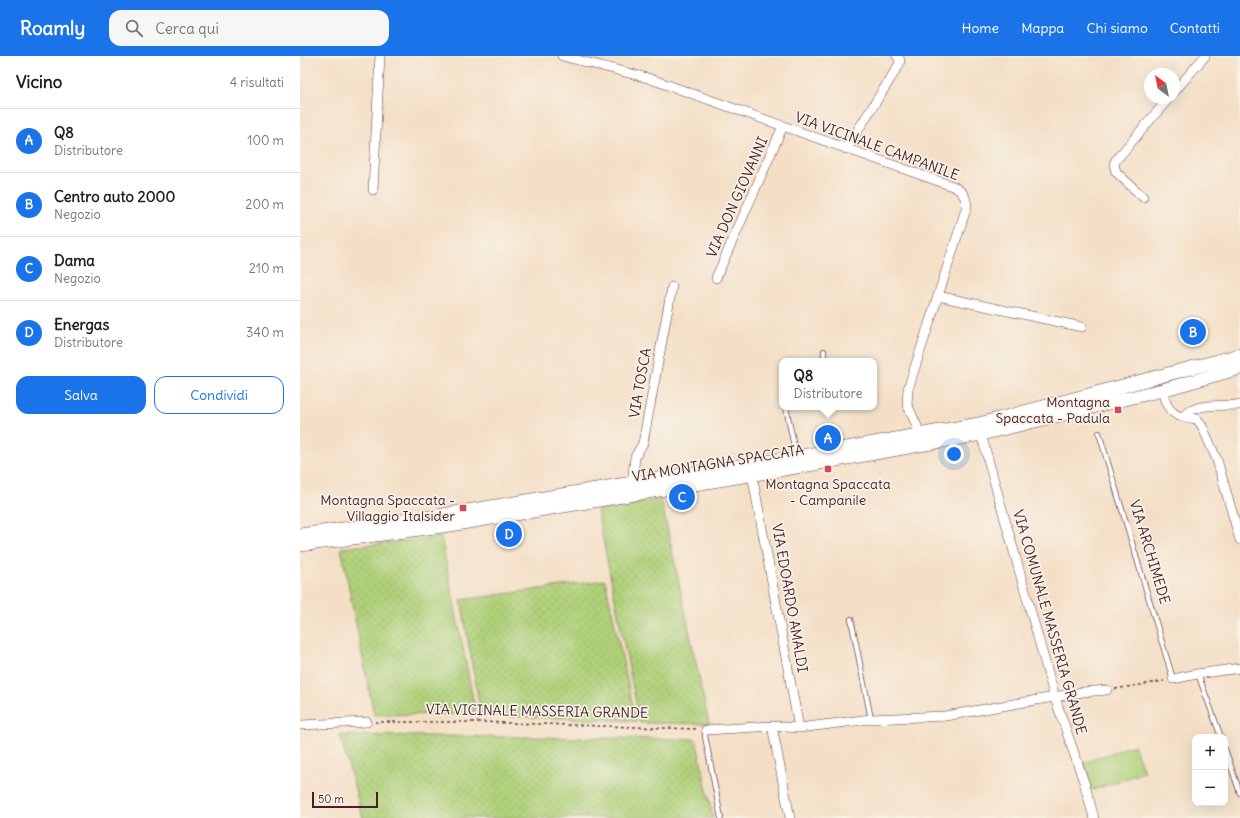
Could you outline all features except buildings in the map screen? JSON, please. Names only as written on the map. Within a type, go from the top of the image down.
[{"type":"main road","name":"VIA MONTAGNA SPACCATA","points":[[300,535],[437,516],[796,457],[979,424],[1240,355]]},
{"type":"main road","name":"VIA MONTAGNA SPACCATA","points":[[300,545],[450,524],[981,434],[1162,390],[1240,368]]},
{"type":"street","points":[[373,190],[380,56]]},
{"type":"street","name":"VIA VICINALE CAMPANILE","points":[[562,56],[648,78],[956,188],[963,193],[966,206],[908,389],[907,404],[921,435]]},
{"type":"street","points":[[846,149],[899,65],[900,60],[897,56]]},
{"type":"street","points":[[1180,85],[1205,56]]},
{"type":"street","points":[[1143,197],[1116,172],[1114,164],[1164,104]]},
{"type":"street","name":"VIA DON GIOVANNI","points":[[716,278],[783,126]]},
{"type":"street","name":"VIA TOSCA","points":[[632,483],[635,457],[643,443],[672,287]]},
{"type":"street","points":[[938,296],[1082,327]]},
{"type":"street","points":[[1162,390],[1169,410],[1175,415],[1197,419],[1202,426],[1217,460],[1240,540]]},
{"type":"street","points":[[1182,417],[1189,411],[1200,406],[1240,405]]},
{"type":"street","name":"VIA COMUNALE MASSERIA GRANDE","points":[[981,434],[1055,698],[1084,782],[1094,818]]},
{"type":"street","name":"VIA EDOARDO AMALDI","points":[[752,474],[799,728]]},
{"type":"street","points":[[1173,679],[1240,668]]},
{"type":"street","points":[[706,730],[772,726],[799,728],[872,719],[960,714],[1083,692],[1107,690]]},
{"type":"street","points":[[300,725],[367,722]]},
{"type":"street","points":[[772,726],[790,818]]},
{"type":"lane","points":[[824,351],[824,358]]},
{"type":"lane","name":"VIA MONTAGNA SPACCATA","points":[[787,410],[796,457]]},
{"type":"lane","name":"VIA ARCHIMEDE","points":[[1099,433],[1173,679]]},
{"type":"lane","points":[[851,619],[872,719]]},
{"type":"lane","points":[[1198,674],[1220,734]]},
{"type":"lane","points":[[706,730],[705,736],[721,818]]},
{"type":"lane","points":[[1228,758],[1240,793]]},
{"type":"path","points":[[1107,690],[1173,679]]},
{"type":"path","name":"VIA VICINALE MASSERIA GRANDE","points":[[367,722],[478,722],[706,730]]},
{"type":"green space","points":[[661,499],[709,724],[640,723],[597,510]]},
{"type":"green space","points":[[441,537],[476,714],[374,715],[341,548]]},
{"type":"green space","points":[[605,580],[636,721],[481,715],[461,600]]},
{"type":"green space","points":[[340,735],[696,739],[713,818],[363,818]]},
{"type":"green space","points":[[1134,745],[1144,772],[1093,790],[1083,763]]},
{"type":"place","name":"Centro auto 2000","points":[[1193,332]]},
{"type":"place","name":"Montagna Spaccata - Padula","points":[[1118,410]]},
{"type":"place","name":"Q8","points":[[828,438]]},
{"type":"place","name":"Montagna Spaccata - Campanile","points":[[828,469]]},
{"type":"place","name":"Dama","points":[[682,497]]},
{"type":"place","name":"Montagna Spaccata - Villaggio Italsider","points":[[463,508]]},
{"type":"place","name":"Energas","points":[[509,534]]}]
